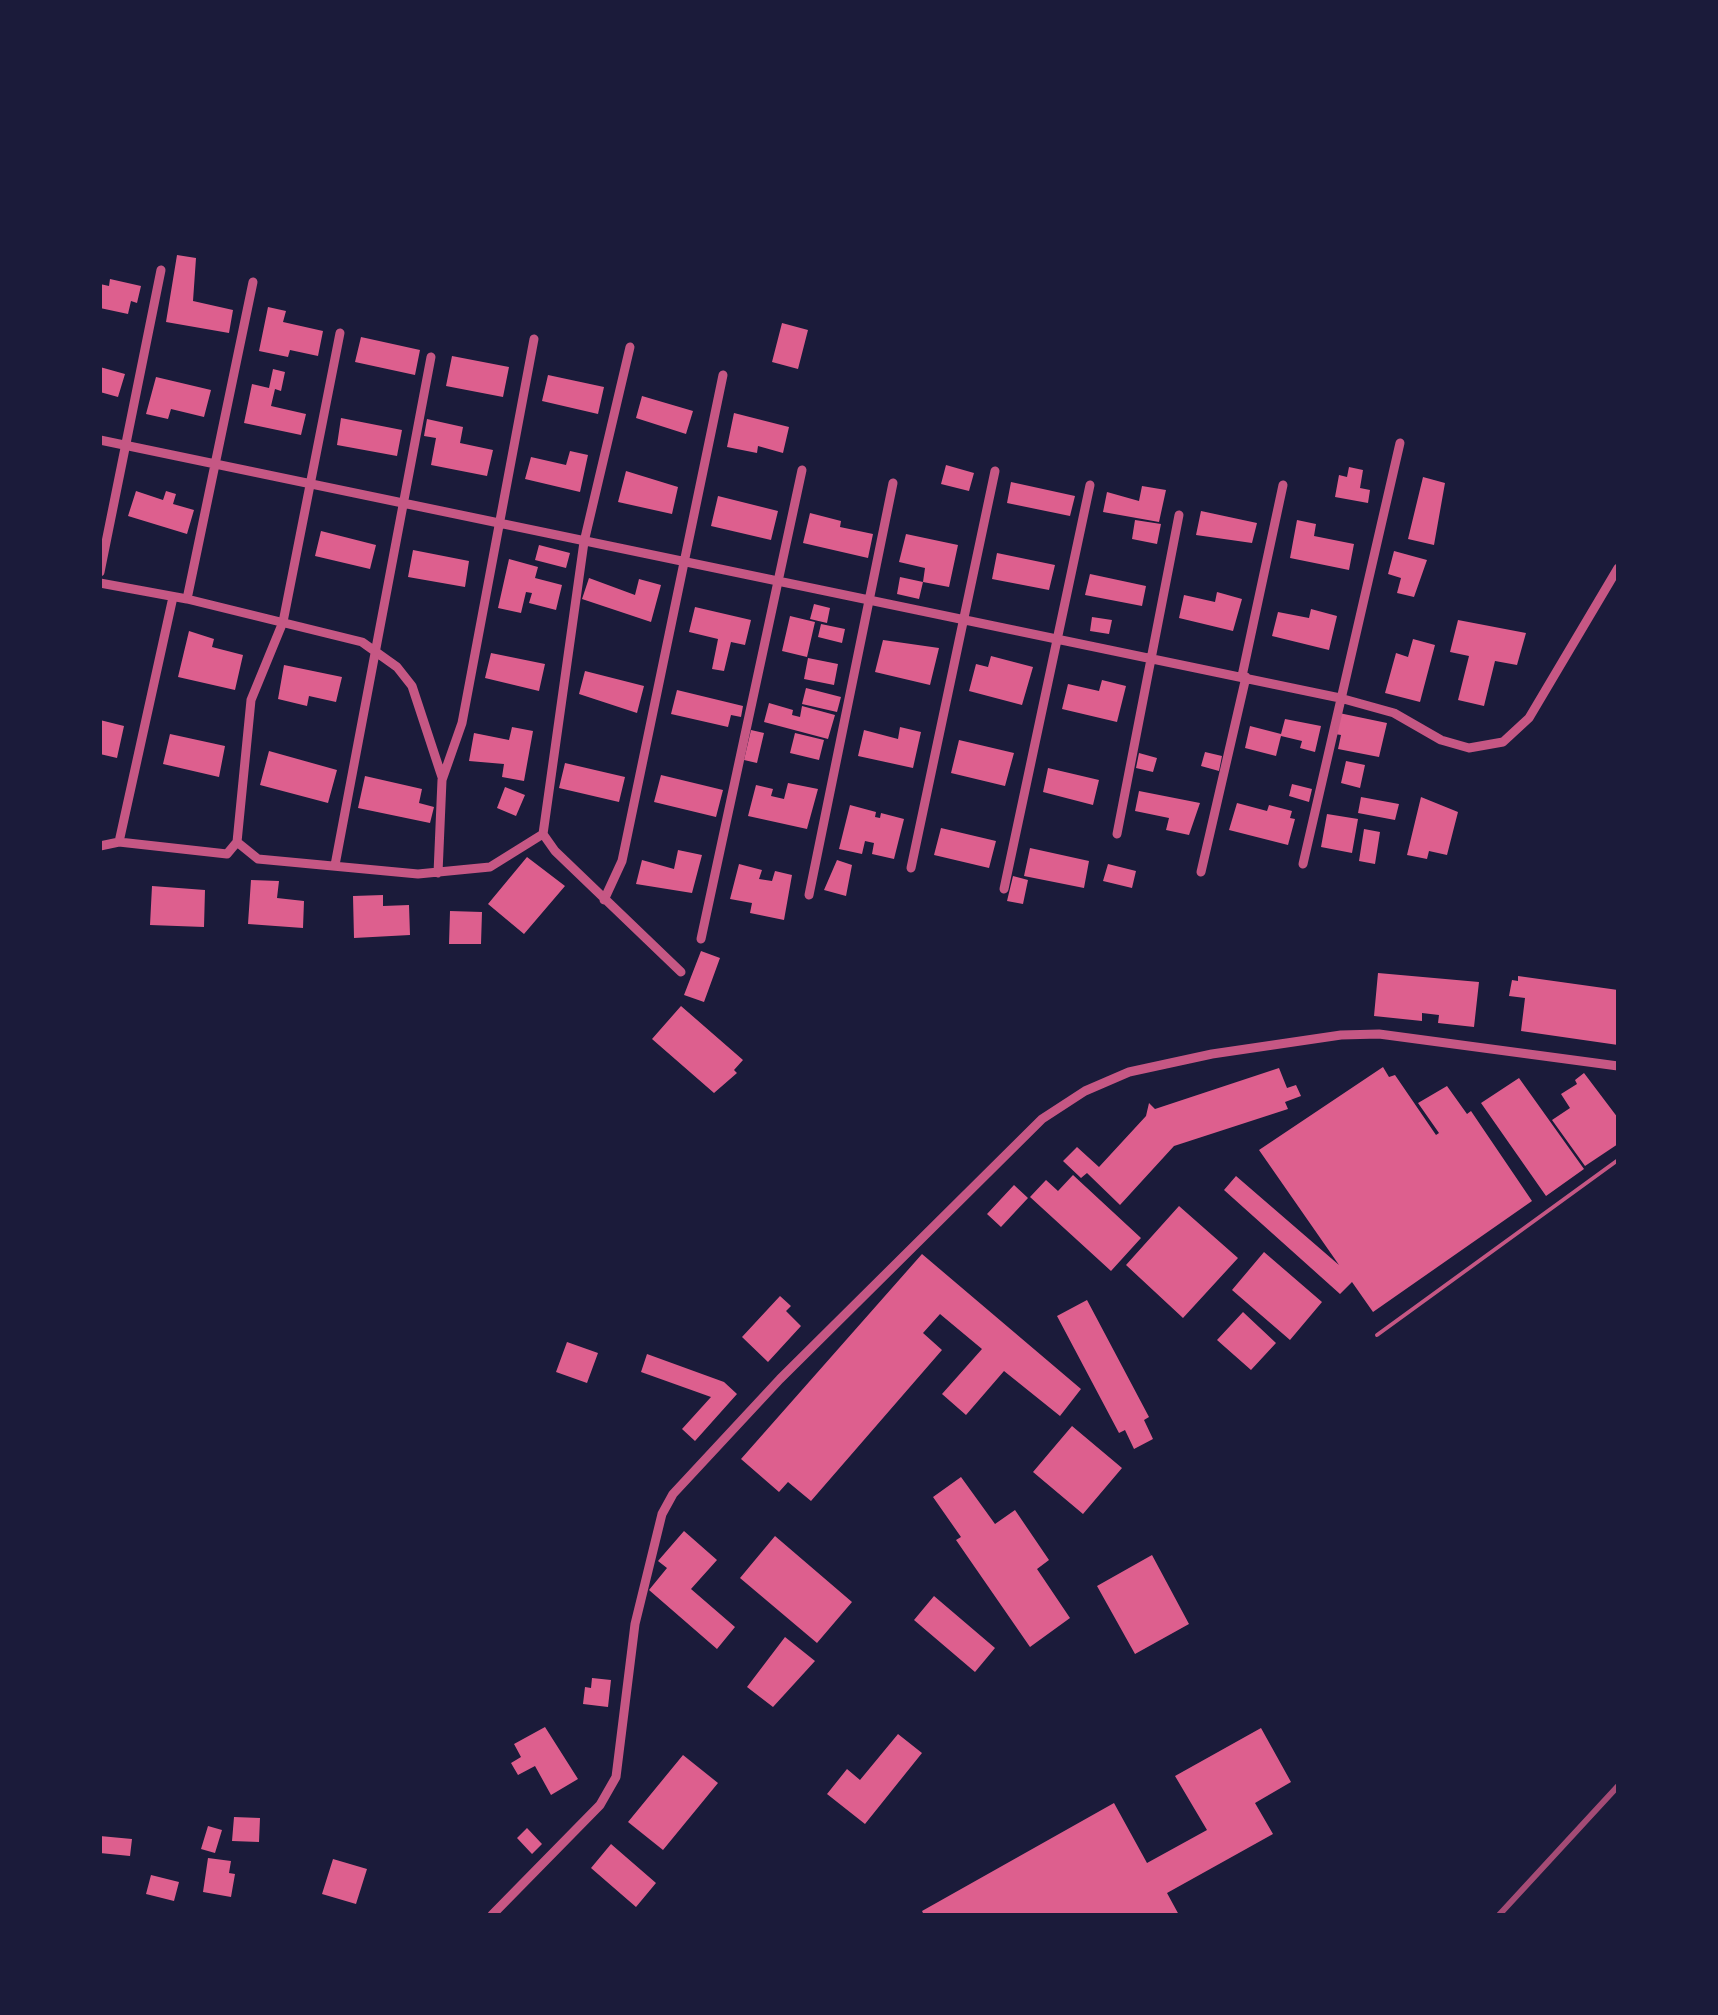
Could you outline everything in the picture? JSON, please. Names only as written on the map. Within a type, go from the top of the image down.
[{"type":"street","points":[[100,572],[161,270]]},
{"type":"street","points":[[187,598],[254,282]]},
{"type":"street","points":[[100,846],[120,842],[227,854],[237,842],[251,700],[283,622],[340,333]]},
{"type":"street","points":[[438,873],[442,780],[462,723],[496,523],[534,340]]},
{"type":"street","points":[[543,834],[584,542],[630,347]]},
{"type":"street","points":[[335,865],[431,357]]},
{"type":"street","points":[[604,900],[622,861],[723,375]]},
{"type":"street","points":[[100,440],[1340,698],[1394,713],[1441,740],[1469,748],[1503,742],[1516,732],[1542,698],[1618,568]]},
{"type":"street","points":[[1302,864],[1400,443]]},
{"type":"street","points":[[702,939],[802,470]]},
{"type":"street","points":[[911,868],[995,471]]},
{"type":"street","points":[[809,895],[893,484]]},
{"type":"street","points":[[1004,889],[1090,485]]},
{"type":"street","points":[[1201,872],[1284,485]]},
{"type":"street","points":[[1117,834],[1179,515]]},
{"type":"street","points":[[100,584],[187,598],[362,642],[378,652],[412,686],[442,780]]},
{"type":"street","points":[[120,842],[173,597]]},
{"type":"street","points":[[237,842],[258,858],[386,872],[438,873],[490,867],[543,834]]},
{"type":"street","points":[[543,834],[604,900],[681,972]]},
{"type":"street","points":[[492,1915],[600,1805],[616,1778],[635,1624],[662,1514],[674,1494],[794,1364],[1052,1111],[1085,1091],[1144,1069],[1341,1035],[1379,1034],[1618,1066]]},
{"type":"lane","points":[[1377,1334],[1618,1160]]},
{"type":"building","points":[[177,255],[196,258],[193,301],[233,310],[229,333],[166,322]]},
{"type":"building","points":[[110,279],[141,286],[137,303],[131,301],[128,314],[100,308],[100,284],[109,286]]},
{"type":"building","points":[[268,307],[286,311],[283,322],[323,331],[318,356],[290,350],[288,357],[259,351]]},
{"type":"building","points":[[782,323],[808,330],[798,369],[772,362]]},
{"type":"building","points":[[361,337],[420,350],[415,375],[355,362]]},
{"type":"building","points":[[452,356],[509,367],[503,397],[446,386]]},
{"type":"building","points":[[100,367],[125,374],[118,397],[100,392]]},
{"type":"building","points":[[273,369],[285,372],[281,391],[275,389],[271,406],[306,414],[301,435],[244,423],[252,384],[269,388]]},
{"type":"building","points":[[548,375],[604,387],[598,414],[542,401]]},
{"type":"building","points":[[156,377],[211,390],[204,417],[171,409],[168,419],[146,414]]},
{"type":"building","points":[[642,396],[693,411],[686,434],[636,418]]},
{"type":"building","points":[[734,413],[789,427],[783,453],[758,446],[757,453],[727,447]]},
{"type":"building","points":[[341,418],[402,430],[397,456],[337,445]]},
{"type":"building","points":[[427,419],[463,427],[460,443],[493,450],[487,476],[431,465],[436,438],[424,436]]},
{"type":"building","points":[[570,451],[588,455],[580,492],[525,479],[531,457],[566,465]]},
{"type":"building","points":[[946,465],[974,473],[969,491],[941,484]]},
{"type":"building","points":[[1349,467],[1363,470],[1360,488],[1370,490],[1368,503],[1335,497],[1339,475],[1347,477]]},
{"type":"building","points":[[626,471],[678,487],[672,514],[618,502]]},
{"type":"building","points":[[1423,477],[1445,483],[1434,545],[1408,539]]},
{"type":"building","points":[[1011,482],[1075,496],[1070,516],[1007,503]]},
{"type":"building","points":[[1142,486],[1166,490],[1159,522],[1103,512],[1107,492],[1139,501]]},
{"type":"building","points":[[136,491],[163,500],[166,491],[176,494],[173,504],[194,510],[187,534],[128,516]]},
{"type":"building","points":[[718,496],[778,511],[771,540],[711,526]]},
{"type":"building","points":[[1201,511],[1257,523],[1252,543],[1196,535]]},
{"type":"building","points":[[810,513],[841,521],[840,527],[873,534],[868,558],[803,543]]},
{"type":"building","points":[[1135,520],[1161,524],[1157,544],[1132,539]]},
{"type":"building","points":[[1297,520],[1316,524],[1314,536],[1354,544],[1349,570],[1290,558]]},
{"type":"building","points":[[321,531],[376,545],[370,569],[315,556]]},
{"type":"building","points":[[906,534],[958,545],[949,587],[923,582],[925,568],[899,562]]},
{"type":"building","points":[[539,545],[570,553],[566,568],[535,560]]},
{"type":"building","points":[[413,550],[469,561],[465,587],[408,577]]},
{"type":"building","points":[[1394,551],[1427,560],[1414,597],[1397,593],[1401,578],[1388,574]]},
{"type":"building","points":[[997,553],[1055,565],[1049,590],[992,579]]},
{"type":"building","points":[[509,559],[538,567],[535,578],[562,585],[556,610],[529,603],[532,593],[526,592],[521,613],[498,608]]},
{"type":"building","points":[[1090,574],[1146,586],[1142,606],[1085,595]]},
{"type":"building","points":[[900,577],[923,582],[919,599],[897,594]]},
{"type":"building","points":[[589,578],[635,595],[639,579],[661,585],[651,622],[582,599]]},
{"type":"building","points":[[1217,592],[1242,599],[1233,631],[1179,618],[1184,595],[1215,602]]},
{"type":"building","points":[[814,604],[830,608],[827,623],[810,619]]},
{"type":"building","points":[[695,607],[751,620],[745,645],[731,642],[724,671],[712,669],[718,639],[689,632]]},
{"type":"building","points":[[1311,609],[1337,616],[1329,650],[1272,636],[1278,612],[1309,618]]},
{"type":"building","points":[[790,616],[815,622],[807,657],[782,651]]},
{"type":"building","points":[[1092,617],[1112,620],[1109,634],[1090,631]]},
{"type":"building","points":[[1458,620],[1526,633],[1517,665],[1495,661],[1484,706],[1458,700],[1469,656],[1450,652]]},
{"type":"building","points":[[821,624],[845,629],[842,643],[818,637]]},
{"type":"building","points":[[189,631],[214,639],[212,647],[243,655],[235,690],[178,677]]},
{"type":"building","points":[[1413,639],[1435,645],[1420,702],[1385,693],[1396,653],[1408,657]]},
{"type":"building","points":[[883,640],[939,648],[930,685],[875,672]]},
{"type":"building","points":[[491,653],[545,664],[539,691],[485,678]]},
{"type":"building","points":[[991,656],[1033,667],[1022,705],[969,691],[976,664],[988,667]]},
{"type":"building","points":[[808,658],[838,664],[834,685],[804,679]]},
{"type":"building","points":[[284,665],[342,677],[336,702],[309,696],[307,706],[278,699]]},
{"type":"building","points":[[585,671],[644,686],[637,713],[579,694]]},
{"type":"building","points":[[1102,680],[1126,686],[1117,722],[1062,709],[1068,684],[1099,691]]},
{"type":"building","points":[[806,688],[841,697],[837,712],[802,704]]},
{"type":"building","points":[[677,690],[743,706],[741,717],[731,715],[728,727],[671,714]]},
{"type":"building","points":[[769,703],[793,710],[792,715],[800,717],[802,706],[835,715],[828,739],[764,722]]},
{"type":"building","points":[[1339,713],[1387,723],[1379,757],[1338,749],[1341,735],[1335,734]]},
{"type":"building","points":[[1285,719],[1321,726],[1315,752],[1300,748],[1302,741],[1281,736],[1276,756],[1245,748],[1250,726],[1281,734]]},
{"type":"building","points":[[100,720],[124,726],[117,758],[100,754]]},
{"type":"building","points":[[512,727],[533,731],[524,781],[502,777],[504,764],[469,761],[474,733],[509,740]]},
{"type":"building","points":[[900,727],[921,732],[913,768],[858,756],[864,730],[898,739]]},
{"type":"building","points":[[751,730],[764,733],[757,763],[744,760]]},
{"type":"building","points":[[795,733],[824,740],[819,760],[790,753]]},
{"type":"building","points":[[170,734],[225,746],[219,777],[163,764]]},
{"type":"building","points":[[959,740],[1014,753],[1005,786],[951,773]]},
{"type":"building","points":[[269,751],[337,770],[328,803],[260,785]]},
{"type":"building","points":[[1205,752],[1222,756],[1219,771],[1201,766]]},
{"type":"building","points":[[1139,753],[1157,758],[1153,772],[1136,768]]},
{"type":"building","points":[[1346,761],[1365,765],[1360,788],[1341,783]]},
{"type":"building","points":[[565,763],[625,777],[619,802],[559,788]]},
{"type":"building","points":[[1048,768],[1099,780],[1093,805],[1043,792]]},
{"type":"building","points":[[661,775],[723,790],[716,817],[654,802]]},
{"type":"building","points":[[365,776],[422,789],[419,803],[434,807],[430,823],[358,808]]},
{"type":"building","points":[[788,783],[818,789],[807,829],[748,816],[756,785],[773,789],[771,796],[784,799]]},
{"type":"building","points":[[1292,784],[1312,789],[1309,802],[1289,796]]},
{"type":"building","points":[[505,787],[525,795],[516,816],[497,808]]},
{"type":"building","points":[[1139,791],[1200,803],[1189,835],[1166,830],[1169,818],[1135,811]]},
{"type":"building","points":[[1361,797],[1399,804],[1395,820],[1358,813]]},
{"type":"building","points":[[1421,797],[1458,812],[1447,855],[1429,851],[1427,859],[1407,855]]},
{"type":"building","points":[[1237,803],[1267,811],[1269,805],[1292,811],[1290,818],[1295,819],[1288,845],[1229,830]]},
{"type":"building","points":[[850,805],[876,812],[875,817],[880,818],[881,813],[904,819],[894,859],[872,854],[874,843],[865,841],[862,854],[839,849]]},
{"type":"building","points":[[1327,814],[1358,819],[1352,853],[1321,847]]},
{"type":"building","points":[[941,828],[996,841],[989,868],[934,855]]},
{"type":"building","points":[[1364,829],[1380,832],[1375,864],[1359,861]]},
{"type":"building","points":[[1030,848],[1089,861],[1084,888],[1024,876]]},
{"type":"building","points":[[678,850],[702,855],[692,893],[636,884],[642,860],[674,869]]},
{"type":"building","points":[[527,857],[565,886],[524,934],[488,904]]},
{"type":"building","points":[[837,860],[852,865],[846,896],[824,890]]},
{"type":"building","points":[[739,864],[762,870],[759,879],[772,881],[775,871],[792,875],[784,920],[750,913],[752,903],[730,899]]},
{"type":"building","points":[[1108,864],[1136,871],[1132,888],[1103,881]]},
{"type":"building","points":[[1013,876],[1028,880],[1023,904],[1007,901]]},
{"type":"building","points":[[251,880],[279,881],[277,898],[304,901],[303,928],[248,924]]},
{"type":"building","points":[[152,886],[205,890],[204,927],[150,925]]},
{"type":"building","points":[[383,895],[383,906],[409,905],[410,935],[354,938],[353,896]]},
{"type":"building","points":[[450,911],[482,912],[481,944],[449,944]]},
{"type":"building","points":[[701,951],[720,958],[704,1002],[684,995]]},
{"type":"building","points":[[1378,973],[1479,982],[1474,1027],[1438,1023],[1439,1015],[1422,1013],[1422,1021],[1374,1016]]},
{"type":"building","points":[[1518,976],[1618,990],[1618,1045],[1521,1031],[1525,998],[1509,996],[1512,980],[1518,981]]},
{"type":"building","points":[[681,1006],[743,1060],[734,1070],[737,1073],[714,1093],[652,1039]]},
{"type":"building","points":[[1383,1067],[1389,1077],[1395,1075],[1436,1135],[1439,1133],[1418,1103],[1447,1086],[1467,1114],[1471,1111],[1532,1201],[1373,1312],[1352,1282],[1340,1294],[1224,1190],[1236,1176],[1339,1265],[1259,1150]]},
{"type":"building","points":[[1279,1068],[1287,1088],[1296,1085],[1301,1096],[1285,1102],[1288,1109],[1174,1146],[1120,1205],[1087,1173],[1081,1178],[1063,1161],[1077,1147],[1099,1167],[1146,1116],[1149,1103],[1155,1109]]},
{"type":"building","points":[[1584,1073],[1618,1118],[1618,1144],[1585,1166],[1552,1120],[1570,1108],[1561,1094],[1577,1084],[1575,1080]]},
{"type":"building","points":[[1519,1078],[1584,1169],[1546,1196],[1481,1103]]},
{"type":"building","points":[[1073,1175],[1141,1238],[1111,1271],[1030,1197],[1046,1180],[1058,1191]]},
{"type":"building","points":[[1014,1185],[1028,1198],[1001,1227],[987,1214]]},
{"type":"building","points":[[1179,1206],[1238,1258],[1183,1318],[1126,1265]]},
{"type":"building","points":[[1264,1252],[1322,1302],[1290,1340],[1232,1290]]},
{"type":"building","points":[[922,1254],[1081,1389],[1060,1416],[1004,1371],[966,1415],[942,1394],[982,1349],[940,1314],[923,1333],[942,1350],[811,1501],[788,1482],[779,1492],[741,1459]]},
{"type":"building","points":[[780,1296],[791,1306],[786,1311],[801,1326],[768,1362],[742,1337]]},
{"type":"building","points":[[1087,1300],[1149,1417],[1144,1420],[1153,1439],[1134,1449],[1125,1430],[1119,1433],[1057,1316]]},
{"type":"building","points":[[1243,1312],[1276,1343],[1251,1370],[1217,1340]]},
{"type":"building","points":[[567,1342],[598,1353],[587,1383],[556,1372]]},
{"type":"building","points":[[647,1354],[724,1382],[737,1394],[695,1441],[682,1429],[711,1397],[641,1372]]},
{"type":"building","points":[[1072,1426],[1122,1468],[1083,1514],[1033,1472]]},
{"type":"building","points":[[961,1477],[995,1524],[1015,1510],[1049,1560],[1037,1569],[1070,1618],[1030,1647],[956,1540],[961,1537],[933,1497]]},
{"type":"building","points":[[684,1531],[717,1560],[691,1589],[735,1627],[717,1649],[649,1590],[667,1568],[658,1561]]},
{"type":"building","points":[[775,1536],[852,1602],[817,1643],[740,1578]]},
{"type":"building","points":[[1152,1555],[1189,1624],[1135,1654],[1097,1586]]},
{"type":"building","points":[[934,1596],[995,1648],[975,1672],[914,1620]]},
{"type":"building","points":[[785,1637],[815,1661],[773,1707],[747,1687]]},
{"type":"building","points":[[592,1678],[611,1680],[608,1707],[583,1704],[585,1687],[591,1688]]},
{"type":"building","points":[[545,1727],[578,1779],[551,1795],[535,1766],[518,1775],[511,1763],[521,1757],[514,1744]]},
{"type":"building","points":[[1261,1728],[1291,1782],[1255,1803],[1273,1834],[1167,1893],[1179,1915],[924,1915],[922,1911],[1114,1803],[1147,1863],[1207,1830],[1175,1776]]},
{"type":"building","points":[[898,1734],[922,1753],[865,1824],[827,1794],[847,1769],[860,1780]]},
{"type":"building","points":[[683,1755],[718,1783],[663,1850],[628,1822]]},
{"type":"building","points":[[234,1817],[260,1818],[259,1842],[232,1841]]},
{"type":"building","points":[[208,1826],[222,1830],[215,1853],[201,1849]]},
{"type":"building","points":[[527,1828],[542,1844],[532,1854],[517,1838]]},
{"type":"building","points":[[100,1836],[132,1839],[130,1856],[100,1853]]},
{"type":"building","points":[[611,1844],[656,1883],[636,1907],[591,1868]]},
{"type":"building","points":[[208,1858],[231,1861],[229,1873],[235,1874],[231,1897],[203,1892]]},
{"type":"building","points":[[333,1859],[367,1869],[356,1904],[322,1894]]},
{"type":"building","points":[[151,1875],[179,1882],[174,1901],[146,1894]]},
{"type":"railway","points":[[1499,1915],[1618,1786]]}]
